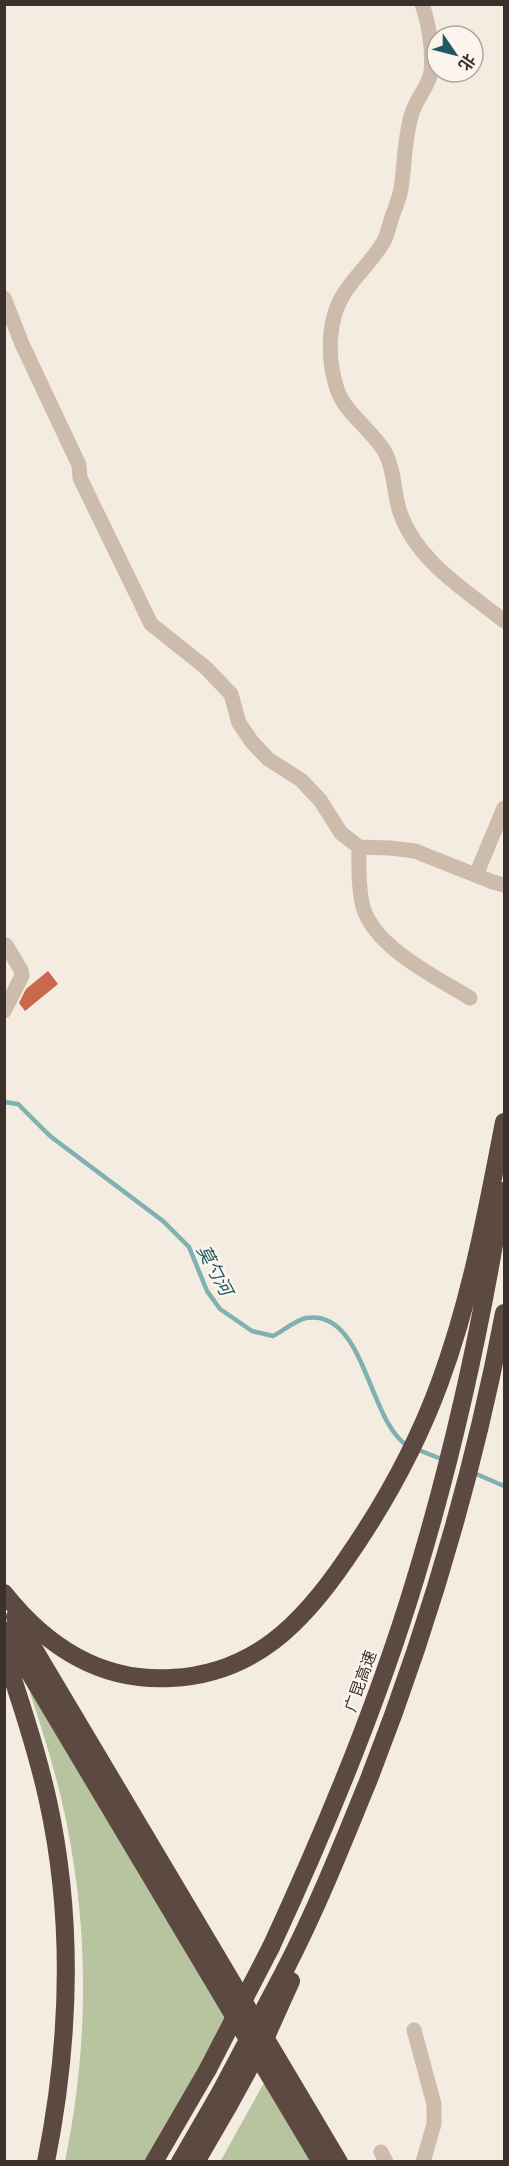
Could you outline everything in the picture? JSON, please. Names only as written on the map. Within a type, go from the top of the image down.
[{"type":"highway","points":[[4,1593],[29,1623],[45,1637],[80,1659],[120,1674],[151,1678],[204,1674],[244,1660],[279,1638],[310,1608],[349,1556],[384,1501],[424,1423],[484,1262],[504,1122]]},
{"type":"highway","name":"广昆高速","points":[[154,2162],[208,2069],[271,1947],[363,1733],[437,1505],[457,1428],[484,1262],[504,1179]]},
{"type":"highway","points":[[180,2162],[264,2041],[322,1890],[384,1741],[422,1631],[461,1500],[486,1400],[504,1313]]},
{"type":"highway","points":[[4,1600],[339,2162]]},
{"type":"highway","points":[[4,1630],[321,2162]]},
{"type":"highway","points":[[4,1653],[43,1780],[56,1847],[66,1938],[65,2028],[54,2119],[46,2162]]},
{"type":"highway","points":[[196,2162],[225,2098]]},
{"type":"street","points":[[422,4],[431,44],[431,74],[412,111],[400,190],[385,240],[345,292],[336,311],[330,337],[331,360],[337,390],[346,405],[370,431],[386,454],[394,476],[400,514],[409,533],[421,550],[442,571],[504,621]]},
{"type":"street","points":[[4,298],[22,344],[79,465],[80,478],[151,624],[205,667],[231,694],[239,723],[252,742],[268,759],[301,780],[320,800],[341,833],[359,847],[415,851],[504,885]]},
{"type":"street","points":[[476,875],[504,808]]},
{"type":"street","points":[[359,847],[358,883],[364,909],[376,932],[404,957],[470,998]]},
{"type":"street","points":[[4,1011],[22,976],[21,970],[6,945]]},
{"type":"street","points":[[414,2031],[434,2104],[434,2124],[423,2162]]},
{"type":"green space","points":[[32,1690],[228,2015],[148,2161],[65,2161],[81,2051],[82,1940],[74,1866],[62,1800],[30,1693]]},
{"type":"green space","points":[[264,2083],[311,2161],[220,2162]]},
{"type":"building","points":[[48,971],[58,984],[25,1011],[19,1003],[26,989]]},
{"type":"waterway","name":"莫勺河","points":[[4,1102],[18,1104],[50,1136],[163,1221],[189,1247],[207,1291],[220,1309],[252,1331],[273,1336],[306,1318],[326,1320],[341,1330],[354,1348],[383,1414],[395,1433],[408,1446]]},
{"type":"waterway","name":"莫勺河","points":[[416,1449],[444,1460]]},
{"type":"waterway","name":"莫勺河","points":[[474,1473],[504,1486]]}]
